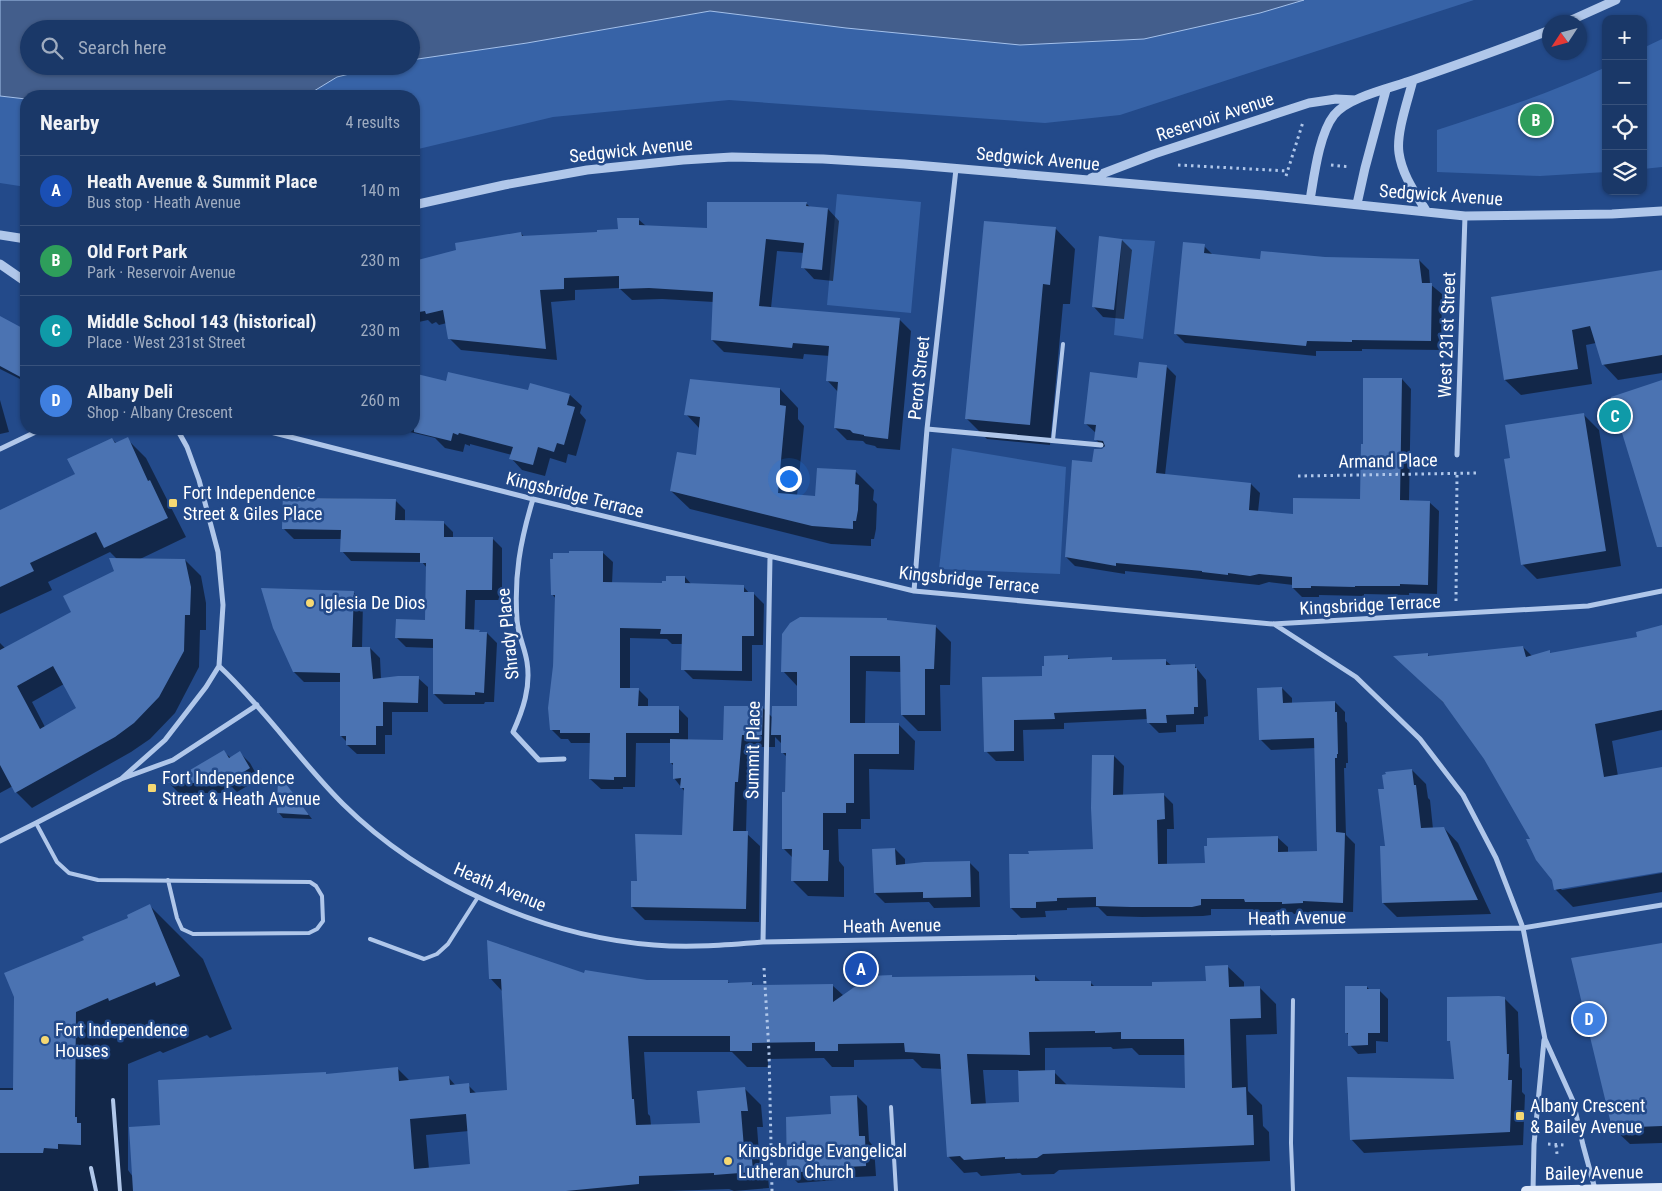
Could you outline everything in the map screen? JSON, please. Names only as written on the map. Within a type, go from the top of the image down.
[{"type":"main road","name":"Bailey Avenue","points":[[1526,1191],[1662,1188]]},
{"type":"street","points":[[1583,15],[1616,0]]},
{"type":"street","name":"Reservoir Avenue","points":[[1310,200],[1316,164],[1328,124],[1337,111],[1356,100],[1542,33]]},
{"type":"street","points":[[1413,80],[1399,139],[1398,151],[1407,178],[1427,212]]},
{"type":"street","points":[[1357,204],[1386,90]]},
{"type":"street","name":"Reservoir Avenue","points":[[1088,179],[1154,154],[1309,103],[1336,99],[1356,100]]},
{"type":"street","name":"Sedgwick Avenue","points":[[420,203],[547,176],[587,170],[732,157],[904,164],[1088,179],[1466,216],[1612,214],[1662,211]]},
{"type":"street","name":"Perot Street","points":[[914,591],[927,429],[956,169]]},
{"type":"street","name":"West 231st Street","points":[[1457,455],[1466,216]]},
{"type":"street","points":[[0,235],[20,238]]},
{"type":"street","points":[[0,264],[20,278]]},
{"type":"street","points":[[927,429],[1101,445]]},
{"type":"street","points":[[0,450],[30,435]]},
{"type":"street","points":[[121,779],[165,740],[206,687],[219,666],[223,605],[218,552],[199,480],[180,435]]},
{"type":"street","name":"Kingsbridge Terrace","points":[[282,435],[770,558],[914,591],[1274,624],[1588,606],[1662,591]]},
{"type":"street","name":"Shrady Place","points":[[533,499],[522,536],[516,579],[517,622],[527,662],[527,688],[522,712],[513,732],[539,760],[564,760]]},
{"type":"street","name":"Summit Place","points":[[763,942],[770,558]]},
{"type":"street","points":[[1274,624],[1356,677],[1420,739],[1463,795],[1496,858],[1523,928],[1544,1039],[1573,1102],[1596,1189]]},
{"type":"street","name":"Heath Avenue","points":[[219,666],[257,705],[302,760],[343,804],[384,839],[426,869],[478,897],[528,918],[590,935],[653,945],[713,946],[763,942],[1523,928],[1662,905]]},
{"type":"street","points":[[0,841],[121,779],[173,760],[257,705]]},
{"type":"street","points":[[1532,1191],[1534,1144],[1544,1039]]},
{"type":"lane","points":[[1054,440],[1063,344]]},
{"type":"lane","points":[[36,823],[57,862],[69,873],[98,880],[168,880],[310,882],[316,886],[322,896],[323,921],[317,929],[309,933],[193,934],[182,929],[177,918],[168,880]]},
{"type":"lane","points":[[370,939],[424,959],[437,954],[448,944],[478,897]]},
{"type":"lane","points":[[1292,1191],[1293,1000]]},
{"type":"lane","points":[[113,1100],[120,1191]]},
{"type":"lane","points":[[891,1107],[896,1191]]},
{"type":"lane","points":[[91,1168],[96,1191]]},
{"type":"path","points":[[1286,176],[1303,120]]},
{"type":"path","points":[[1291,161],[1298,162]]},
{"type":"path","points":[[1176,164],[1288,171]]},
{"type":"path","points":[[1331,165],[1351,167]]},
{"type":"path","name":"Armand Place","points":[[1298,476],[1479,473]]},
{"type":"path","points":[[1456,614],[1457,474]]},
{"type":"path","points":[[764,968],[769,1052],[772,1191]]},
{"type":"path","points":[[1548,1144],[1565,1145]]},
{"type":"path","points":[[1556,1145],[1557,1154]]},
{"type":"shaded area","points":[[0,0],[1304,0],[1260,13],[1144,39],[1020,45],[846,28],[710,11],[527,43],[420,59],[420,20],[20,20],[20,75],[345,75],[337,77],[316,90],[20,90],[20,98],[0,96]]},
{"type":"shaded area","points":[[1304,0],[1474,0],[1120,115],[1045,123],[729,100],[553,117],[420,149],[420,90],[316,90],[337,77],[345,75],[420,75],[420,59],[527,43],[710,11],[846,28],[1260,13]]},
{"type":"shaded area","points":[[1662,39],[1662,167],[1647,169],[1647,60],[1647,46]]},
{"type":"shaded area","points":[[1602,69],[1602,172],[1540,176],[1437,172],[1437,130],[1501,109]]},
{"type":"shaded area","points":[[0,96],[20,98],[20,186],[0,183]]},
{"type":"shaded area","points":[[837,194],[921,202],[911,313],[827,305]]},
{"type":"shaded area","points":[[1122,239],[1155,241],[1143,339],[1114,335]]},
{"type":"shaded area","points":[[952,448],[1066,467],[1060,574],[939,569]]},
{"type":"building","points":[[707,202],[807,202],[806,206],[828,208],[822,270],[801,268],[804,243],[766,239],[759,306],[900,318],[888,439],[864,436],[853,433],[850,430],[834,428],[838,382],[826,381],[829,346],[793,343],[792,348],[711,340],[713,292],[649,288],[619,289],[619,276],[564,278],[564,289],[540,290],[546,349],[448,339],[443,310],[426,314],[425,311],[420,312],[420,259],[456,250],[455,243],[521,232],[522,236],[618,229],[617,218],[639,218],[639,225],[707,228]]},
{"type":"building","points":[[984,221],[1056,227],[1050,285],[1043,284],[1030,425],[965,419]]},
{"type":"building","points":[[1099,236],[1122,239],[1114,310],[1092,307]]},
{"type":"building","points":[[1183,242],[1205,244],[1204,253],[1260,259],[1261,251],[1325,257],[1419,259],[1422,283],[1432,283],[1431,341],[1307,341],[1306,346],[1174,334]]},
{"type":"building","points":[[1662,270],[1662,355],[1602,365],[1590,326],[1572,330],[1578,369],[1504,380],[1491,297]]},
{"type":"building","points":[[0,316],[20,327],[20,377],[0,366]]},
{"type":"building","points":[[1139,362],[1167,365],[1156,473],[1251,483],[1249,510],[1293,514],[1293,498],[1360,499],[1361,444],[1363,444],[1363,378],[1402,378],[1400,500],[1430,501],[1428,585],[1400,584],[1400,586],[1311,586],[1311,588],[1292,588],[1292,577],[1259,574],[1250,576],[1228,573],[1228,575],[1116,563],[1116,566],[1065,557],[1072,460],[1092,462],[1094,449],[1102,449],[1105,446],[1103,441],[1094,440],[1096,425],[1084,424],[1090,372],[1137,378]]},
{"type":"building","points":[[448,372],[528,390],[530,383],[570,394],[567,405],[575,407],[564,445],[557,443],[554,452],[538,447],[533,465],[509,459],[513,447],[459,433],[458,435],[453,433],[451,441],[420,433],[420,375],[446,381]]},
{"type":"building","points":[[690,379],[780,388],[780,405],[786,406],[778,493],[815,496],[817,468],[856,470],[855,484],[859,485],[858,510],[856,521],[853,521],[853,529],[812,526],[670,491],[677,452],[696,455],[700,417],[684,415]]},
{"type":"building","points":[[1662,380],[1662,547],[1657,547],[1611,397]]},
{"type":"building","points":[[1584,413],[1606,551],[1521,565],[1504,459],[1510,458],[1505,425]]},
{"type":"building","points":[[128,437],[148,481],[150,480],[168,518],[104,548],[96,532],[30,563],[34,571],[0,587],[0,510],[75,474],[67,459],[112,438],[115,443]]},
{"type":"building","points":[[285,487],[305,487],[307,498],[396,499],[395,520],[444,521],[444,537],[493,537],[492,590],[466,590],[465,629],[487,632],[484,693],[475,692],[475,695],[433,694],[433,639],[395,638],[396,619],[425,620],[426,563],[420,563],[420,553],[340,552],[341,530],[282,529],[283,491],[285,491]]},
{"type":"building","points":[[569,551],[603,551],[603,582],[662,583],[662,581],[666,581],[666,576],[685,576],[685,583],[744,585],[744,592],[754,592],[754,636],[742,636],[742,671],[681,670],[682,634],[660,634],[661,629],[620,628],[620,688],[639,688],[638,706],[679,706],[679,733],[626,733],[626,777],[614,777],[614,780],[589,779],[590,733],[560,733],[560,730],[550,730],[548,708],[553,666],[555,595],[551,595],[550,559],[553,559],[553,553],[569,553]]},
{"type":"building","points":[[109,558],[185,559],[191,587],[190,615],[185,615],[184,651],[159,697],[134,723],[115,737],[15,793],[0,765],[0,650],[71,612],[63,596],[114,571]],"holes":[[[53,666],[76,708],[40,729],[17,686]]]},
{"type":"building","points":[[261,588],[354,591],[352,647],[370,647],[373,679],[419,676],[418,703],[383,702],[383,726],[376,726],[376,745],[346,745],[346,736],[340,736],[340,673],[293,672],[273,628]]},
{"type":"building","points":[[800,617],[887,618],[887,620],[936,625],[934,669],[925,669],[925,715],[901,715],[900,656],[850,656],[850,723],[899,723],[899,754],[854,754],[854,803],[846,803],[846,813],[823,813],[823,850],[829,850],[828,881],[791,881],[792,849],[782,849],[782,792],[785,792],[786,753],[781,753],[781,735],[771,735],[772,706],[797,706],[797,672],[781,672],[782,634],[790,623]]},
{"type":"building","points":[[1662,625],[1662,710],[1595,724],[1604,777],[1662,767],[1662,872],[1554,890],[1552,880],[1536,860],[1526,839],[1530,839],[1484,759],[1443,702],[1393,656],[1428,653],[1428,656],[1523,646],[1526,657],[1550,650],[1550,653],[1637,637],[1636,632]]},
{"type":"building","points":[[1068,655],[1068,659],[1112,657],[1112,660],[1166,659],[1166,665],[1195,664],[1195,668],[1197,668],[1198,707],[1194,707],[1194,714],[1166,715],[1167,723],[1147,723],[1146,709],[1054,713],[1055,719],[1014,720],[1014,751],[984,752],[982,677],[1042,676],[1044,656]]},
{"type":"building","points":[[1282,687],[1283,703],[1335,701],[1338,754],[1337,758],[1335,758],[1336,832],[1345,833],[1343,903],[1303,901],[1303,903],[1282,904],[1282,902],[1245,902],[1244,899],[1201,899],[1201,905],[1192,907],[1131,907],[1096,906],[1096,897],[1057,898],[1057,901],[1036,902],[1036,908],[1010,908],[1009,854],[1029,854],[1028,851],[1093,849],[1091,808],[1092,755],[1114,755],[1113,795],[1164,793],[1165,819],[1157,820],[1158,864],[1205,863],[1204,846],[1207,846],[1207,838],[1278,836],[1278,852],[1317,851],[1314,738],[1259,740],[1257,688]]},
{"type":"building","points":[[724,706],[763,706],[762,735],[742,735],[738,782],[735,782],[733,831],[748,831],[746,909],[631,907],[631,881],[637,881],[635,834],[682,835],[684,788],[680,788],[681,778],[673,779],[673,763],[670,763],[670,739],[723,740]]},
{"type":"building","points":[[224,750],[229,758],[240,751],[250,768],[226,783],[223,777],[212,783],[168,783]]},
{"type":"building","points":[[1412,769],[1414,785],[1416,785],[1421,828],[1444,827],[1478,900],[1382,903],[1380,846],[1385,846],[1378,789],[1384,789],[1382,775],[1386,774],[1385,772]]},
{"type":"building","points":[[278,773],[309,815],[277,813]]},
{"type":"building","points":[[895,848],[896,865],[970,861],[971,897],[923,898],[923,892],[874,893],[872,849]]},
{"type":"building","name":"Fort Independence Houses","points":[[150,904],[180,976],[156,986],[155,982],[109,1001],[108,998],[76,1012],[75,1117],[77,1117],[77,1123],[81,1123],[81,1145],[58,1144],[58,1149],[44,1148],[43,1153],[0,1153],[0,1090],[13,1090],[14,997],[4,973],[84,940],[82,937],[128,918],[127,915]]},
{"type":"building","points":[[487,940],[584,973],[585,970],[647,980],[728,980],[728,983],[752,982],[752,985],[833,984],[833,1002],[870,976],[1035,975],[1035,981],[1091,981],[1091,986],[1152,986],[1152,982],[1206,981],[1205,966],[1228,965],[1229,987],[1260,986],[1261,1018],[1230,1019],[1232,1088],[1246,1087],[1247,1115],[1253,1115],[1254,1145],[1043,1154],[1037,1158],[1005,1159],[1005,1157],[964,1160],[960,1156],[947,1157],[940,1054],[905,1052],[904,1043],[838,1044],[838,1051],[815,1051],[815,1042],[752,1043],[752,1051],[730,1051],[730,1036],[628,1036],[632,1099],[634,1099],[636,1125],[700,1123],[697,1091],[745,1087],[748,1111],[741,1111],[744,1148],[752,1159],[753,1172],[714,1175],[714,1173],[639,1176],[639,1184],[566,1191],[133,1191],[129,1127],[160,1125],[158,1080],[326,1072],[326,1074],[398,1067],[399,1081],[449,1076],[450,1085],[469,1083],[470,1093],[507,1090],[501,979],[489,979]],"holes":[[[1095,1031],[1095,1033],[1121,1032],[1121,1039],[1184,1039],[1185,1088],[1055,1084],[1055,1070],[1018,1071],[1019,1102],[971,1104],[967,1054],[1030,1055],[1029,1032]],[[466,1114],[470,1164],[414,1169],[410,1119]]]},
{"type":"building","points":[[1662,943],[1662,1126],[1612,1128],[1571,958]]},
{"type":"building","points":[[1345,986],[1367,986],[1367,989],[1380,989],[1380,1033],[1368,1033],[1368,1045],[1348,1046],[1348,1033],[1345,1033]]},
{"type":"building","points":[[1447,997],[1505,997],[1507,1054],[1509,1054],[1508,1080],[1512,1080],[1510,1132],[1350,1140],[1347,1077],[1454,1079],[1450,1041],[1447,1041]]},
{"type":"building","points":[[857,1095],[859,1136],[865,1136],[866,1166],[826,1168],[826,1170],[787,1173],[786,1117],[831,1114],[830,1096]]},
{"type":"place","name":"Old Fort Park","points":[[1536,120]]},
{"type":"place","name":"Middle School 143 (historical)","points":[[1615,416]]},
{"type":"place","name":"Fort Independence Street & Giles Place","points":[[173,503]]},
{"type":"place","name":"Iglesia De Dios","points":[[310,603]]},
{"type":"place","name":"Fort Independence Street & Heath Avenue","points":[[152,788]]},
{"type":"place","name":"Heath Avenue & Summit Place","points":[[861,969]]},
{"type":"place","name":"Albany Deli","points":[[1589,1019]]},
{"type":"place","name":"Fort Independence Houses","points":[[45,1040]]},
{"type":"place","name":"Albany Crescent & Bailey Avenue","points":[[1520,1116]]},
{"type":"place","name":"Kingsbridge Evangelical Lutheran Church","points":[[728,1161]]}]
